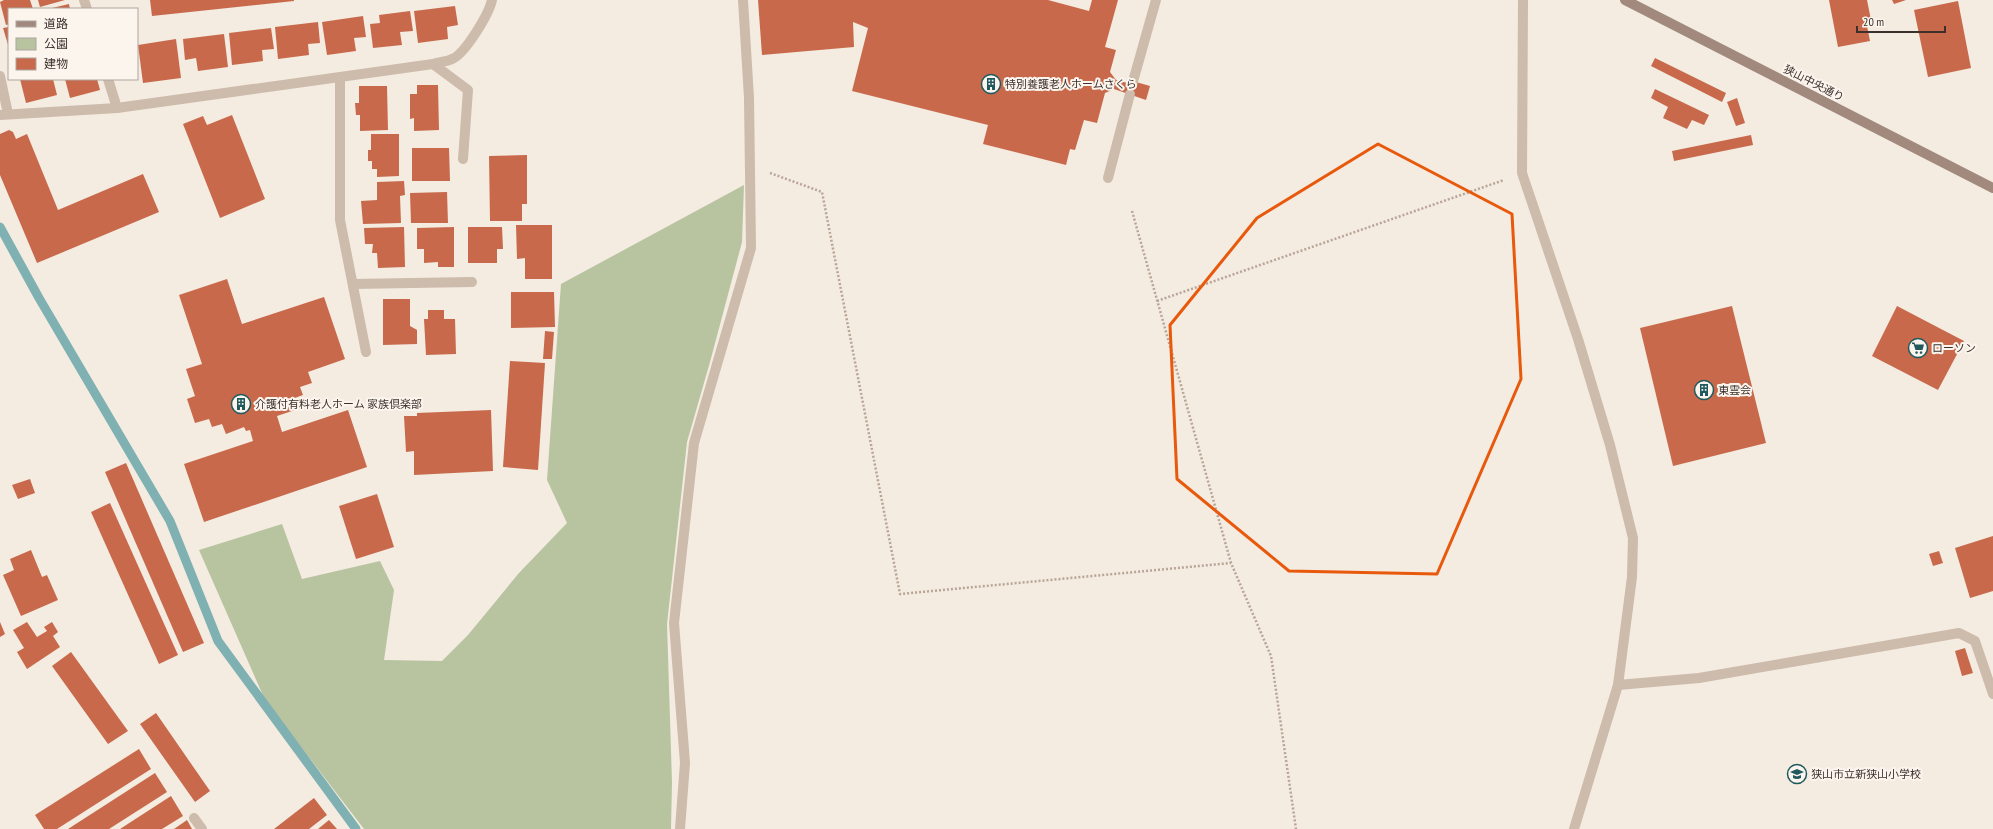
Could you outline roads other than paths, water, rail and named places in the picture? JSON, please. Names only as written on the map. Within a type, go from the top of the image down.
[{"type":"street","points":[[0,76],[4,115],[117,108],[433,64],[453,59],[466,46],[481,26],[491,8],[492,0]]},
{"type":"street","points":[[680,829],[685,763],[674,623],[694,443],[751,248],[748,98],[743,0]]},
{"type":"street","points":[[1108,178],[1156,0]]},
{"type":"street","points":[[1523,0],[1522,173],[1578,339],[1610,446],[1633,538],[1632,584],[1618,685],[1574,829]]},
{"type":"street","name":"狭山中央通り","points":[[1625,0],[1993,188]]},
{"type":"street","points":[[433,64],[468,90],[463,159]]},
{"type":"street","points":[[340,77],[340,220],[366,352]]},
{"type":"street","points":[[108,80],[117,108]]},
{"type":"street","points":[[353,284],[472,282]]},
{"type":"street","points":[[1618,685],[1699,678],[1959,633],[1975,641],[1993,694]]},
{"type":"street","points":[[194,818],[202,829]]},
{"type":"waterway","points":[[0,227],[39,298],[170,521],[218,641],[356,829]]},
{"type":"place","name":"特別養護老人ホームさくら","points":[[991,84]]},
{"type":"place","name":"ローソン","points":[[1918,348]]},
{"type":"place","name":"東雲会","points":[[1704,390]]},
{"type":"place","name":"介護付有料老人ホーム 家族倶楽部","points":[[241,404]]},
{"type":"place","name":"狭山市立新狭山小学校","points":[[1797,774]]}]
